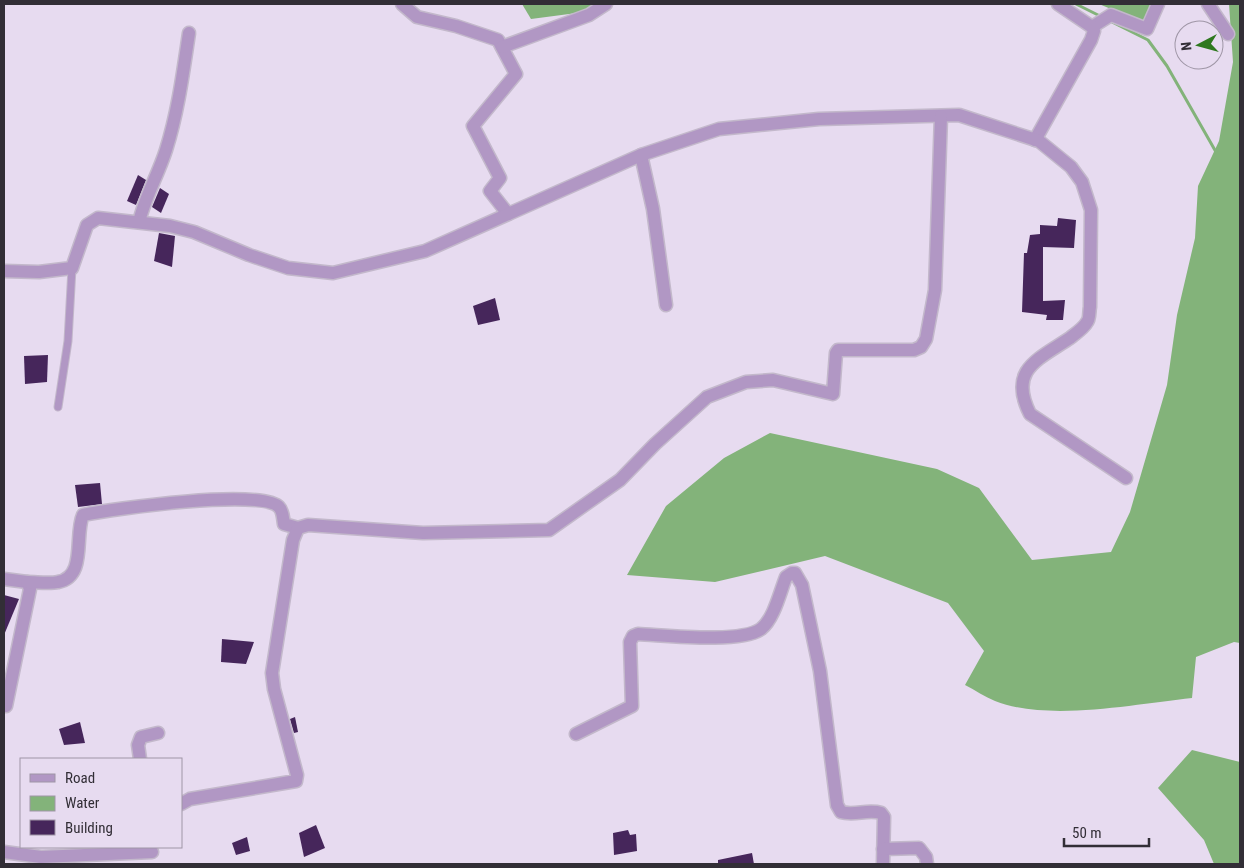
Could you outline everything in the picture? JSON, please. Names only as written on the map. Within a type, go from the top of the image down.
[{"type":"street","points":[[402,4],[418,18],[456,26],[498,40],[516,74],[473,126],[500,178],[490,191],[508,214]]},
{"type":"street","points":[[502,47],[589,15],[606,4]]},
{"type":"street","points":[[1035,140],[1091,40],[1094,31],[1092,27],[1058,4]]},
{"type":"street","points":[[1092,27],[1111,15],[1147,29],[1158,4]]},
{"type":"street","points":[[1208,4],[1228,34]]},
{"type":"street","points":[[140,222],[144,204],[165,151],[179,104],[189,33]]},
{"type":"street","points":[[4,271],[38,272],[72,268],[88,226],[98,218],[140,222],[194,232],[249,255],[288,268],[333,273],[425,251],[641,155],[719,129],[819,118],[959,115],[1035,140],[1071,167],[1082,182],[1091,210],[1090,307],[1088,322],[1075,334],[1034,362],[1024,375],[1022,398],[1030,414],[1126,478]]},
{"type":"street","points":[[4,579],[27,582],[58,582],[70,577],[76,568],[79,525],[83,516],[108,510],[240,498],[264,500],[278,506],[283,515],[284,524],[298,528],[308,525],[423,532],[549,530],[620,480],[655,444],[707,397],[746,382],[773,380],[833,394],[836,353],[838,350],[914,350],[921,347],[926,339],[934,290],[941,116]]},
{"type":"street","points":[[641,155],[653,209],[666,305]]},
{"type":"street","points":[[182,803],[190,799],[296,782],[297,775],[274,689],[272,673],[293,540],[298,528]]},
{"type":"street","points":[[576,734],[632,706],[630,642],[633,636],[638,634],[717,637],[752,633],[761,629],[768,621],[786,577],[795,573],[802,585],[820,671],[837,805],[841,812],[846,814],[875,811],[881,813],[884,817],[883,864]]},
{"type":"street","points":[[6,706],[30,589],[27,582]]},
{"type":"street","points":[[140,758],[138,746],[140,738],[158,733]]},
{"type":"street","points":[[883,849],[919,848],[926,857],[927,864]]},
{"type":"street","points":[[4,852],[41,857],[152,854]]},
{"type":"lane","points":[[58,407],[68,341],[72,268]]},
{"type":"water","points":[[522,4],[601,4],[592,11],[531,19]]},
{"type":"water","points":[[1099,4],[1153,4],[1142,22]]},
{"type":"water","points":[[1229,4],[1240,4],[1240,643],[1234,642],[1196,657],[1192,698],[1092,710],[1066,711],[1016,707],[995,701],[965,685],[984,651],[948,603],[825,556],[715,582],[627,575],[666,506],[724,458],[770,433],[937,469],[979,488],[1032,560],[1111,552],[1130,512],[1167,385],[1177,315],[1195,238],[1198,186],[1219,141],[1233,62]]},
{"type":"water","points":[[1192,750],[1240,762],[1240,864],[1214,864],[1204,840],[1158,788]]},
{"type":"building","points":[[138,175],[146,180],[136,205],[127,201]]},
{"type":"building","points":[[160,188],[169,194],[161,213],[152,207]]},
{"type":"building","points":[[1058,218],[1076,220],[1074,248],[1043,247],[1043,301],[1065,300],[1063,320],[1046,320],[1047,315],[1022,312],[1024,253],[1027,253],[1030,235],[1040,234],[1040,225],[1057,226]]},
{"type":"building","points":[[159,233],[175,236],[172,267],[154,261]]},
{"type":"building","points":[[495,298],[500,320],[478,325],[473,306]]},
{"type":"building","points":[[48,355],[47,382],[25,384],[24,356]]},
{"type":"building","points":[[100,483],[102,504],[78,507],[75,485]]},
{"type":"building","points":[[4,595],[19,599],[4,635]]},
{"type":"building","points":[[222,639],[254,642],[246,664],[221,662]]},
{"type":"building","points":[[295,717],[298,732],[294,733],[290,719]]},
{"type":"building","points":[[80,722],[85,743],[64,745],[59,729]]},
{"type":"building","points":[[316,825],[325,848],[304,857],[299,833]]},
{"type":"building","points":[[628,830],[630,835],[636,834],[637,851],[614,855],[613,833]]},
{"type":"building","points":[[247,837],[250,851],[236,855],[232,843]]},
{"type":"building","points":[[752,853],[754,864],[718,864],[718,860]]},
{"type":"waterway","points":[[1076,4],[1102,17]]},
{"type":"waterway","points":[[1112,22],[1148,40],[1167,66],[1216,152]]}]
